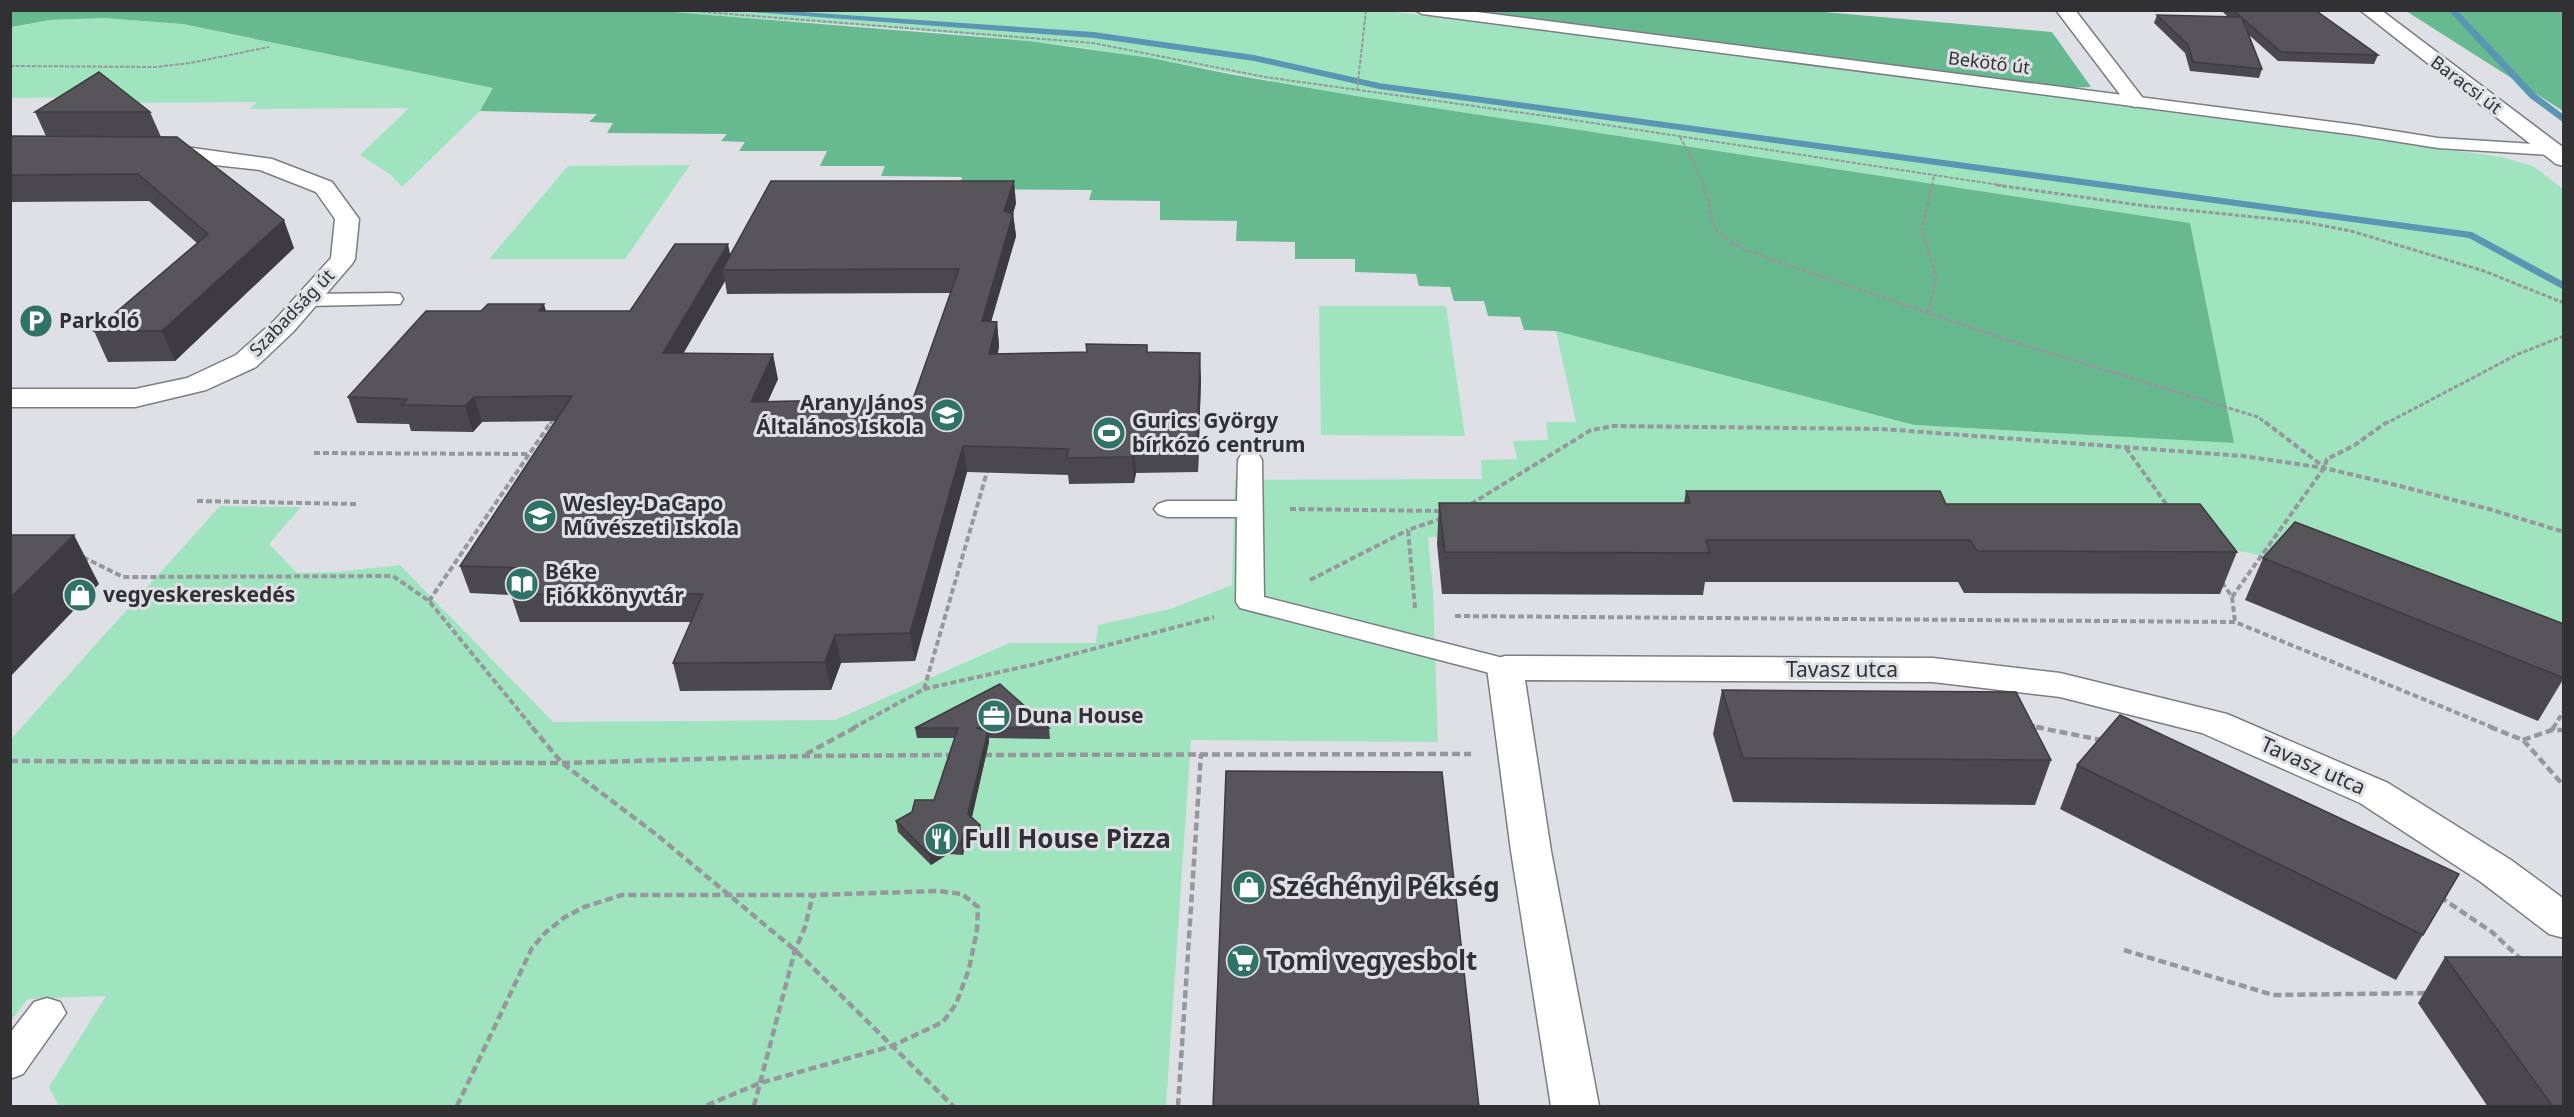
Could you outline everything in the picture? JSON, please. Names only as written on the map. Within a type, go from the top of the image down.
[{"type":"street","points":[[2065,10],[2135,101]]},
{"type":"street","name":"Baracsi út","points":[[2369,10],[2558,154]]},
{"type":"street","name":"Szabadság út","points":[[10,398],[135,398],[196,384],[246,361],[284,326],[343,260],[347,219],[324,187],[264,164],[178,153],[131,153]]},
{"type":"street","points":[[1505,668],[1575,1107]]},
{"type":"street","name":"Tavasz utca","points":[[1505,668],[1933,670],[2060,685],[2214,723],[2374,793],[2496,871],[2564,922]]},
{"type":"lane","name":"Bekötő út","points":[[1422,10],[2135,101],[2438,143],[2558,154]]},
{"type":"lane","points":[[308,300],[392,299]]},
{"type":"lane","points":[[1250,460],[1250,602],[1505,668]]},
{"type":"lane","points":[[1167,509],[1250,509]]},
{"type":"lane","points":[[10,1063],[47,1013]]},
{"type":"path","points":[[680,10],[1093,43],[1265,77],[1934,176],[2146,206],[2304,222],[2351,231],[2484,271],[2564,303]]},
{"type":"path","points":[[1357,89],[1366,10]]},
{"type":"path","points":[[2553,10],[2564,19]]},
{"type":"path","points":[[10,66],[156,67],[190,63],[269,47]]},
{"type":"path","points":[[1680,137],[1709,196],[1712,222],[1718,232],[1736,244],[1773,260],[1928,313],[2258,417],[2324,468]]},
{"type":"path","points":[[1928,313],[1936,278],[1922,229],[1934,176]]},
{"type":"path","points":[[2232,597],[2324,468],[2327,459],[2355,445],[2386,422],[2517,354],[2564,336]]},
{"type":"path","points":[[429,601],[555,416]]},
{"type":"path","points":[[1471,505],[1591,430],[1614,426],[1882,429],[2242,456],[2324,468],[2489,509],[2564,532]]},
{"type":"path","points":[[2125,448],[2172,513]]},
{"type":"path","points":[[314,453],[529,454]]},
{"type":"path","points":[[924,689],[987,472]]},
{"type":"path","points":[[197,501],[356,504]]},
{"type":"path","points":[[804,756],[924,689],[1036,664],[1259,605],[1408,530],[1450,513],[1250,509]]},
{"type":"path","points":[[1408,530],[1416,616]]},
{"type":"path","points":[[73,557],[84,557],[123,577],[393,576],[429,601],[562,763],[657,835],[795,950],[953,1107]]},
{"type":"path","points":[[2219,578],[2232,597],[2235,622]]},
{"type":"path","points":[[1451,616],[2235,622],[2523,740],[2564,786]]},
{"type":"path","points":[[2552,730],[2564,711]]},
{"type":"path","points":[[2026,724],[2108,741]]},
{"type":"path","points":[[2523,740],[2552,730],[2564,730]]},
{"type":"path","points":[[979,755],[1517,753]]},
{"type":"path","points":[[1178,1107],[1200,754]]},
{"type":"path","points":[[10,760],[562,763],[804,756],[956,755]]},
{"type":"path","points":[[457,1107],[532,948],[546,932],[565,917],[584,907],[622,895],[813,895],[938,891],[962,894],[978,907],[977,930],[969,969],[956,1004],[942,1022],[892,1046],[760,1083],[705,1107]]},
{"type":"path","points":[[2434,893],[2492,932],[2523,962]]},
{"type":"path","points":[[754,1107],[795,950],[805,927],[813,895]]},
{"type":"path","points":[[2124,950],[2273,995],[2438,993]]},
{"type":"green space","points":[[11,10],[649,10],[1029,41],[1151,58],[1356,96],[2190,223],[2234,443],[1914,425],[1556,331],[1524,330],[1520,317],[1488,316],[1484,301],[1454,301],[1450,287],[1419,286],[1416,274],[1355,272],[1355,259],[1295,259],[1295,242],[1236,241],[1237,221],[1160,220],[1160,201],[1089,200],[1092,190],[959,189],[962,177],[881,176],[885,166],[820,166],[827,151],[739,151],[745,142],[721,141],[727,134],[607,133],[613,123],[589,122],[597,114],[480,111],[493,88],[183,24],[104,18],[50,20],[11,27]]},
{"type":"green space","points":[[1802,10],[2052,32],[2091,87],[2066,88],[1455,11]]},
{"type":"green space","points":[[649,11],[1388,11],[2189,113],[2502,157],[2533,166],[2563,189],[2563,669],[2280,560],[2188,539],[1428,537],[1433,591],[1438,742],[1191,740],[1166,1106],[59,1106],[49,1087],[106,996],[28,999],[11,1020],[11,739],[220,506],[301,507],[269,544],[297,573],[338,572],[400,565],[553,722],[835,720],[1009,643],[1096,643],[1098,625],[1170,609],[1232,585],[1235,480],[1482,479],[1481,460],[1517,459],[1513,441],[1548,440],[1546,422],[1576,422],[1556,331],[1914,425],[2233,443],[2190,223],[1356,96],[1070,46],[839,24]]},
{"type":"green space","points":[[2406,11],[2563,11],[2563,111]]},
{"type":"green space","points":[[104,18],[183,24],[494,88],[480,111],[402,187],[391,175],[360,155],[409,108],[249,109],[257,102],[99,103],[108,97],[11,98],[11,27],[50,20]]},
{"type":"green space","points":[[690,165],[625,259],[489,259],[568,166]]},
{"type":"green space","points":[[1319,306],[1446,306],[1465,436],[1321,435]]},
{"type":"building","points":[[2233,10],[2315,10],[2378,55],[2281,52],[2242,18],[2262,69],[2193,62],[2188,45],[2157,15],[2241,17]]},
{"type":"building","points":[[99,72],[150,112],[35,112]]},
{"type":"building","points":[[10,136],[177,137],[284,220],[162,331],[94,331],[208,234],[138,174],[10,175]]},
{"type":"building","points":[[771,181],[1014,181],[1004,211],[1013,214],[982,321],[997,322],[989,354],[1087,352],[1086,344],[1147,345],[1147,352],[1200,353],[1197,446],[1134,447],[1132,457],[1067,458],[1068,449],[963,446],[910,633],[835,635],[825,662],[673,663],[703,594],[511,594],[528,568],[460,566],[572,396],[474,397],[465,406],[402,405],[407,399],[348,397],[426,311],[481,311],[488,304],[544,304],[539,311],[630,311],[675,244],[728,244],[663,353],[773,354],[751,402],[913,399],[959,269],[722,270]]},
{"type":"building","points":[[1686,491],[1940,491],[1946,504],[2200,504],[2237,552],[1977,551],[1970,540],[1706,540],[1710,553],[1445,552],[1439,503],[1690,503]]},
{"type":"building","points":[[2295,522],[2564,624],[2564,678],[2263,558]]},
{"type":"building","points":[[10,535],[74,535],[10,598]]},
{"type":"building","points":[[1000,684],[1049,728],[976,728],[988,731],[968,814],[980,825],[963,834],[961,844],[946,844],[929,854],[896,821],[912,812],[915,800],[934,800],[958,728],[915,728]]},
{"type":"building","points":[[1722,690],[2016,692],[2051,760],[1743,758]]},
{"type":"building","points":[[2120,715],[2459,874],[2423,935],[2077,765]]},
{"type":"building","points":[[1226,771],[1442,772],[1479,1107],[1213,1107]]},
{"type":"building","points":[[2445,957],[2564,957],[2564,1107],[2553,1107]]},
{"type":"waterway","points":[[729,10],[1094,35],[1254,58],[1379,86],[2472,235],[2564,287]]},
{"type":"waterway","points":[[2452,10],[2533,96],[2564,120]]},
{"type":"place","name":"Parkoló","points":[[36,321]]},
{"type":"place","name":"Arany János Általános Iskola","points":[[947,415]]},
{"type":"place","name":"Gurics György bírkózó centrum","points":[[1109,433]]},
{"type":"place","name":"Wesley-DaCapo Művészeti Iskola","points":[[540,516]]},
{"type":"place","name":"Béke Fiókkönyvtár","points":[[522,584]]},
{"type":"place","name":"vegyeskereskedés","points":[[80,595]]},
{"type":"place","name":"Duna House","points":[[994,716]]},
{"type":"place","name":"Full House Pizza","points":[[941,839]]},
{"type":"place","name":"Széchényi Pékség","points":[[1249,887]]},
{"type":"place","name":"Tomi vegyesbolt","points":[[1243,961]]}]
